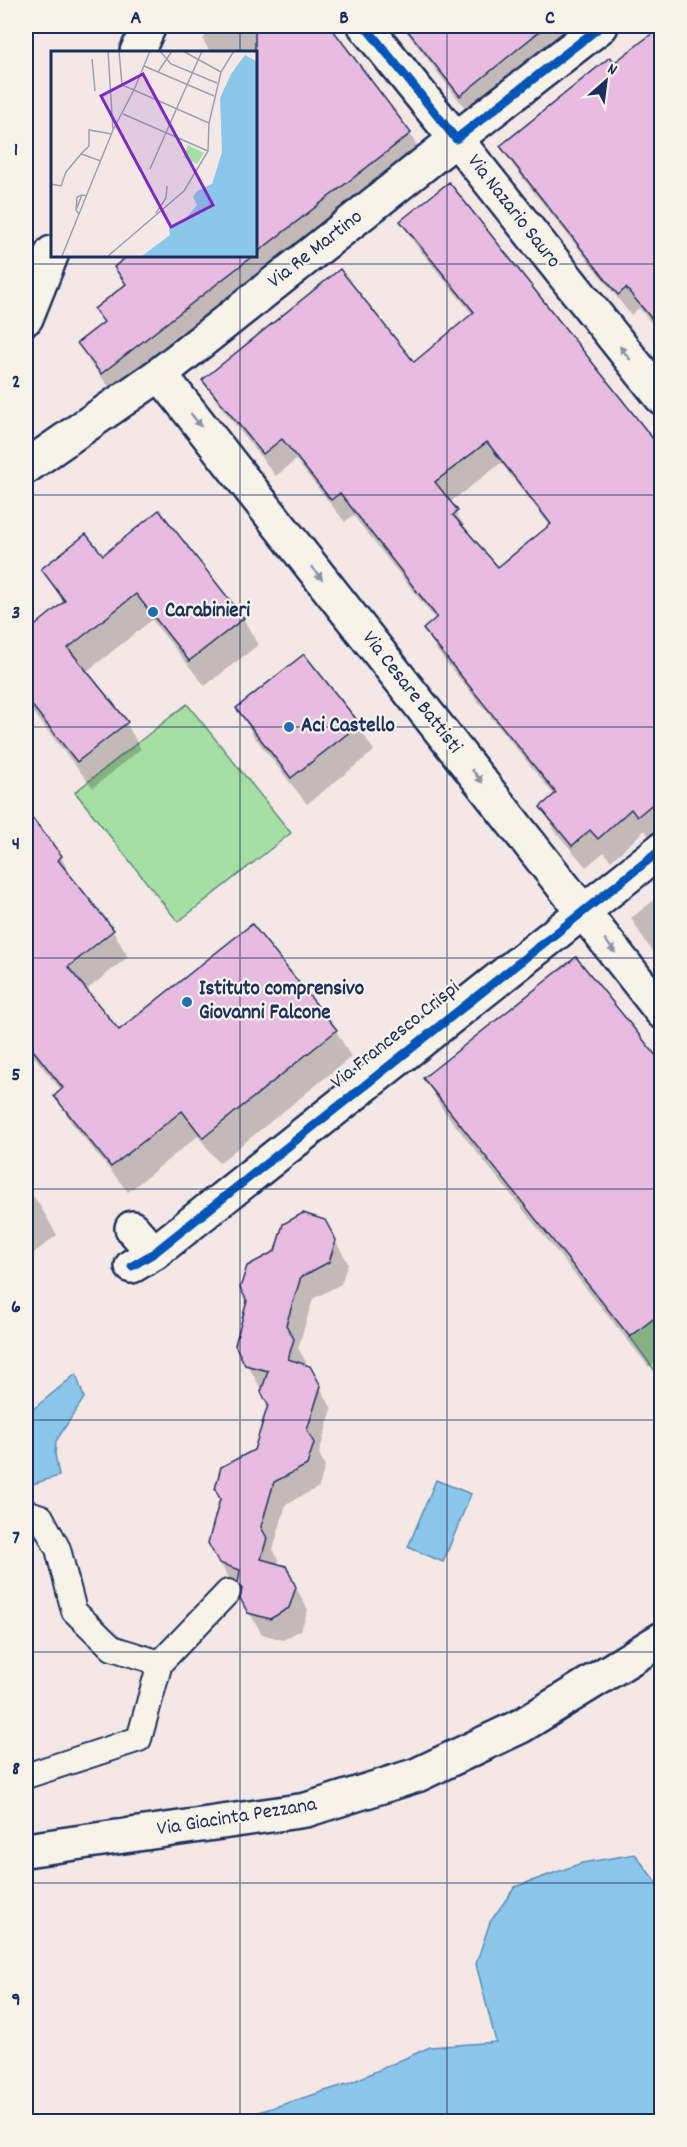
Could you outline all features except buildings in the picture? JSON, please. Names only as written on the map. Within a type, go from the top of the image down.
[{"type":"main road","points":[[137,51],[148,26]]},
{"type":"main road","name":"Via Nazario Sauro","points":[[365,26],[662,398]]},
{"type":"main road","name":"Via Re Martino","points":[[26,467],[160,374],[601,26]]},
{"type":"main road","points":[[26,318],[51,256]]},
{"type":"main road","name":"Via Cesare Battisti","points":[[160,374],[662,1012]]},
{"type":"main road","name":"Via Francesco Crispi","points":[[132,1228],[143,1260],[582,910],[662,849]]},
{"type":"main road","name":"Via Giacinta Pezzana","points":[[26,1850],[306,1810],[417,1775],[521,1726],[662,1639]]},
{"type":"lane","points":[[26,1512],[41,1517],[58,1549],[74,1611],[112,1648],[160,1663]]},
{"type":"lane","points":[[26,1776],[139,1739],[160,1663],[228,1592]]},
{"type":"green space","points":[[187,704],[291,833],[178,922],[75,792]]},
{"type":"green space","points":[[661,1312],[661,1379],[630,1337]]},
{"type":"water","points":[[76,1374],[84,1398],[56,1441],[55,1454],[59,1476],[32,1484],[26,1475],[26,1415]]},
{"type":"water","points":[[436,1480],[471,1494],[443,1562],[408,1547]]},
{"type":"water","points":[[635,1854],[661,1889],[661,2121],[231,2121],[350,2083],[430,2047],[496,2042],[476,1964],[490,1922],[515,1887],[582,1863]]},
{"type":"cycle path","points":[[365,26],[456,139],[601,26]]},
{"type":"cycle path","points":[[132,1266],[154,1253],[662,849]]},
{"type":"place","name":"Carabinieri","points":[[153,612]]},
{"type":"place","name":"Aci Castello","points":[[289,727]]},
{"type":"place","name":"Istituto comprensivo Giovanni Falcone","points":[[187,1002]]}]
